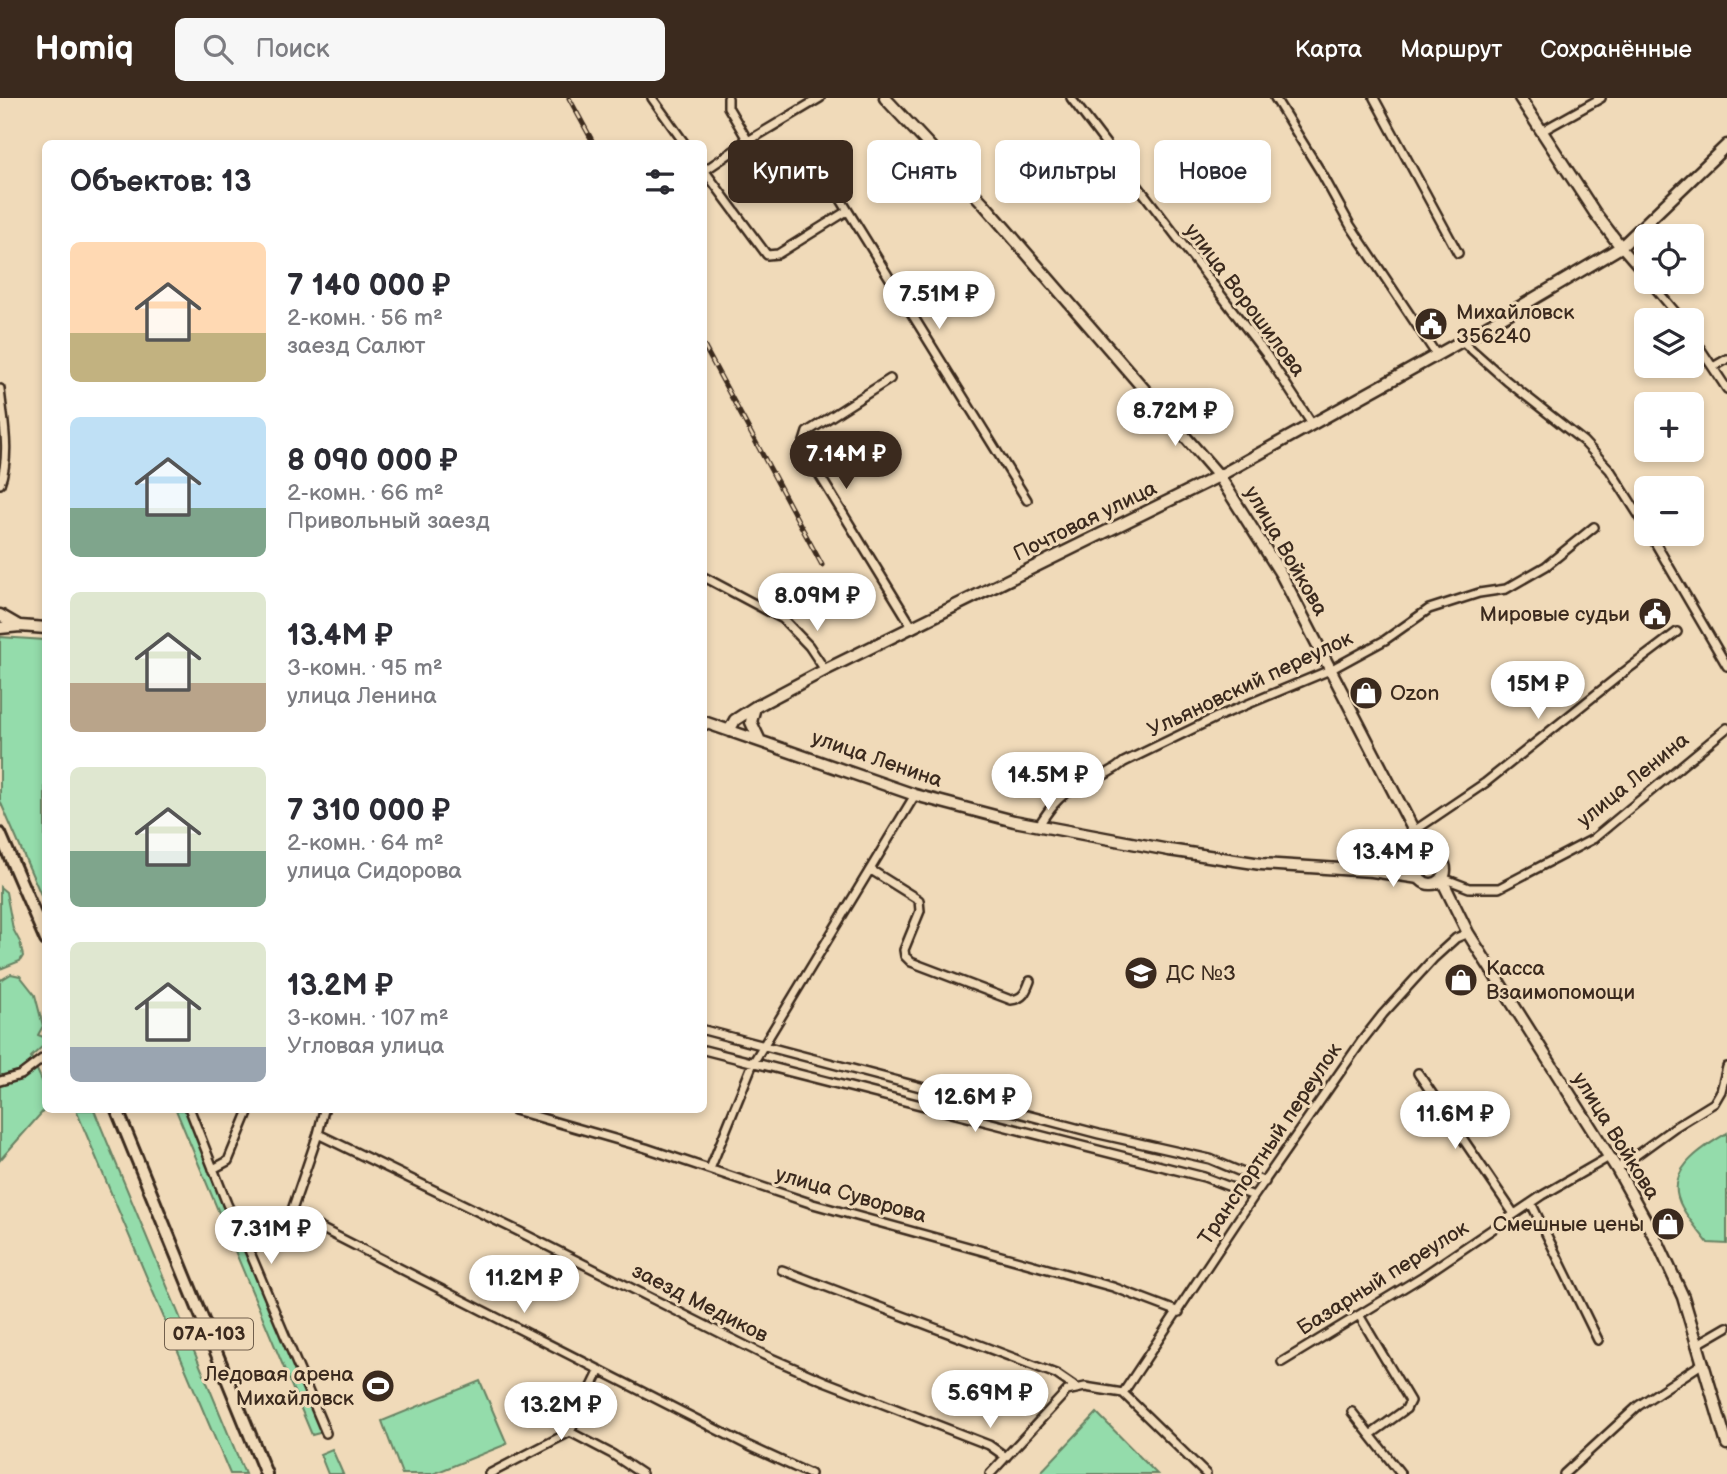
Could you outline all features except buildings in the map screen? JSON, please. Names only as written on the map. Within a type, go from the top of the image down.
[{"type":"main road","name":"улица Войкова","points":[[885,98],[983,203],[1219,476],[1281,574],[1415,832],[1431,855]]},
{"type":"main road","points":[[1520,98],[1595,213],[1622,247]]},
{"type":"main road","name":"Почтовая улица","points":[[730,729],[735,720],[755,707],[1219,476],[1462,341],[1622,247],[1727,145]]},
{"type":"main road","points":[[0,615],[20,626]]},
{"type":"main road","points":[[0,628],[42,628]]},
{"type":"main road","points":[[755,707],[751,722],[760,740]]},
{"type":"main road","name":"улица Ленина","points":[[707,723],[915,794],[1014,821],[1261,864],[1372,871],[1419,878]]},
{"type":"main road","name":"улица Войкова","points":[[1415,832],[1419,862]]},
{"type":"main road","points":[[0,834],[42,931]]},
{"type":"main road","points":[[1431,855],[1443,862],[1446,871],[1443,879],[1432,884],[1419,878],[1419,862],[1431,855]]},
{"type":"main road","name":"улица Ленина","points":[[1372,871],[1419,862]]},
{"type":"main road","name":"улица Войкова","points":[[1443,879],[1468,933],[1617,1169],[1659,1245],[1683,1297],[1727,1444]]},
{"type":"main road","name":"улица Войкова","points":[[1432,884],[1453,902]]},
{"type":"main road","name":"07А-103","points":[[118,1113],[266,1474]]},
{"type":"street","points":[[652,98],[681,140]]},
{"type":"street","points":[[727,98],[728,107],[747,140]]},
{"type":"street","points":[[750,140],[820,98]]},
{"type":"street","name":"улица Ворошилова","points":[[1071,98],[1266,354],[1312,424]]},
{"type":"street","points":[[1275,98],[1350,225],[1436,354]]},
{"type":"street","points":[[1374,98],[1458,253]]},
{"type":"street","points":[[1542,131],[1601,98]]},
{"type":"street","points":[[707,168],[728,154]]},
{"type":"street","points":[[707,174],[767,254],[778,254],[847,211]]},
{"type":"street","points":[[842,203],[1027,500]]},
{"type":"street","points":[[1622,247],[1634,261]]},
{"type":"street","points":[[1660,294],[1672,308]]},
{"type":"street","points":[[1462,341],[1507,381],[1583,441],[1610,470],[1634,508]]},
{"type":"street","points":[[1704,354],[1727,388]]},
{"type":"street","points":[[1713,367],[1727,359]]},
{"type":"street","points":[[890,379],[807,432],[803,445],[913,628]]},
{"type":"street","points":[[0,389],[5,441],[5,466],[0,484]]},
{"type":"street","name":"Ульяновский переулок","points":[[1039,825],[1052,806],[1071,790],[1114,771],[1124,762],[1217,717],[1330,670],[1385,640],[1429,610],[1479,593],[1506,589],[1546,566],[1594,527]]},
{"type":"street","points":[[1657,546],[1727,666]]},
{"type":"street","points":[[707,579],[783,619],[809,646],[825,670]]},
{"type":"street","points":[[1415,832],[1485,783],[1677,632]]},
{"type":"street","name":"улица Ленина","points":[[1443,879],[1469,888],[1499,888],[1581,846],[1727,728]]},
{"type":"street","points":[[710,1169],[753,1063],[915,794]]},
{"type":"street","points":[[871,870],[919,900],[919,911],[904,950],[905,956],[911,962],[1011,1000],[1018,1000],[1024,995],[1030,981]]},
{"type":"street","name":"Транспортный переулок","points":[[1124,1393],[1254,1196],[1382,1014],[1434,958],[1456,939],[1468,933]]},
{"type":"street","points":[[707,1031],[1099,1134],[1210,1159],[1265,1182]]},
{"type":"street","points":[[707,1051],[1204,1177],[1254,1196]]},
{"type":"street","points":[[0,1081],[21,1075],[42,1059]]},
{"type":"street","points":[[1617,1169],[1714,1103],[1721,1091],[1727,1067]]},
{"type":"street","points":[[1418,1073],[1514,1214]]},
{"type":"street","points":[[191,1113],[326,1433]]},
{"type":"street","points":[[213,1169],[228,1161],[247,1113]]},
{"type":"street","points":[[249,1250],[280,1233],[291,1213],[323,1113]]},
{"type":"street","name":"улица Суворова","points":[[524,1113],[710,1169],[813,1204],[1113,1287],[1179,1312]]},
{"type":"street","name":"заезд Медиков","points":[[318,1134],[764,1355],[824,1381],[959,1432],[989,1445],[1006,1457]]},
{"type":"street","name":"Базарный переулок","points":[[1282,1362],[1423,1276],[1531,1203],[1609,1157]]},
{"type":"street","points":[[1531,1203],[1598,1340]]},
{"type":"street","points":[[291,1213],[749,1447],[810,1474]]},
{"type":"street","points":[[782,1270],[1056,1374],[1075,1388]]},
{"type":"street","points":[[1359,1315],[1410,1401],[1406,1409],[1370,1435]]},
{"type":"street","points":[[1696,1345],[1727,1328]]},
{"type":"street","points":[[1564,1474],[1638,1406],[1703,1363]]},
{"type":"street","points":[[489,1474],[570,1432],[600,1370]]},
{"type":"street","points":[[990,1474],[1067,1391],[1085,1387],[1124,1393],[1206,1474]]},
{"type":"street","points":[[1352,1412],[1401,1474]]},
{"type":"street","points":[[570,1432],[612,1454],[642,1474]]},
{"type":"green space","points":[[0,637],[42,640],[42,897],[0,801]]},
{"type":"green space","points":[[0,887],[6,892],[13,929],[23,956],[20,961],[0,969]]},
{"type":"green space","points":[[11,974],[20,976],[35,995],[42,1022],[38,1035],[42,1036],[42,1047],[31,1057],[42,1081],[42,1112],[0,1160],[0,978],[1,980]]},
{"type":"green space","points":[[77,1113],[95,1113],[245,1474],[230,1474]]},
{"type":"green space","points":[[177,1113],[188,1113],[323,1432],[312,1435]]},
{"type":"green space","points":[[1727,1133],[1727,1244],[1708,1243],[1682,1207],[1677,1194],[1677,1182],[1688,1162]]},
{"type":"green space","points":[[480,1381],[507,1444],[433,1474],[402,1474],[382,1421]]},
{"type":"green space","points":[[1097,1413],[1157,1474],[1039,1474]]},
{"type":"green space","points":[[332,1449],[343,1474],[328,1474],[320,1454]]},
{"type":"railway","points":[[569,98],[592,140]]},
{"type":"railway","points":[[707,352],[822,565]]},
{"type":"place","name":"Михайловск 356240","points":[[1431,324]]},
{"type":"place","name":"Мировые судьи","points":[[1655,614]]},
{"type":"place","name":"Ozon","points":[[1366,693]]},
{"type":"place","name":"ДС №3","points":[[1141,973]]},
{"type":"place","name":"Касса Взаимопомощи","points":[[1461,980]]},
{"type":"place","name":"Смешные цены","points":[[1668,1224]]},
{"type":"place","name":"Ледовая арена Михайловск","points":[[378,1386]]}]
